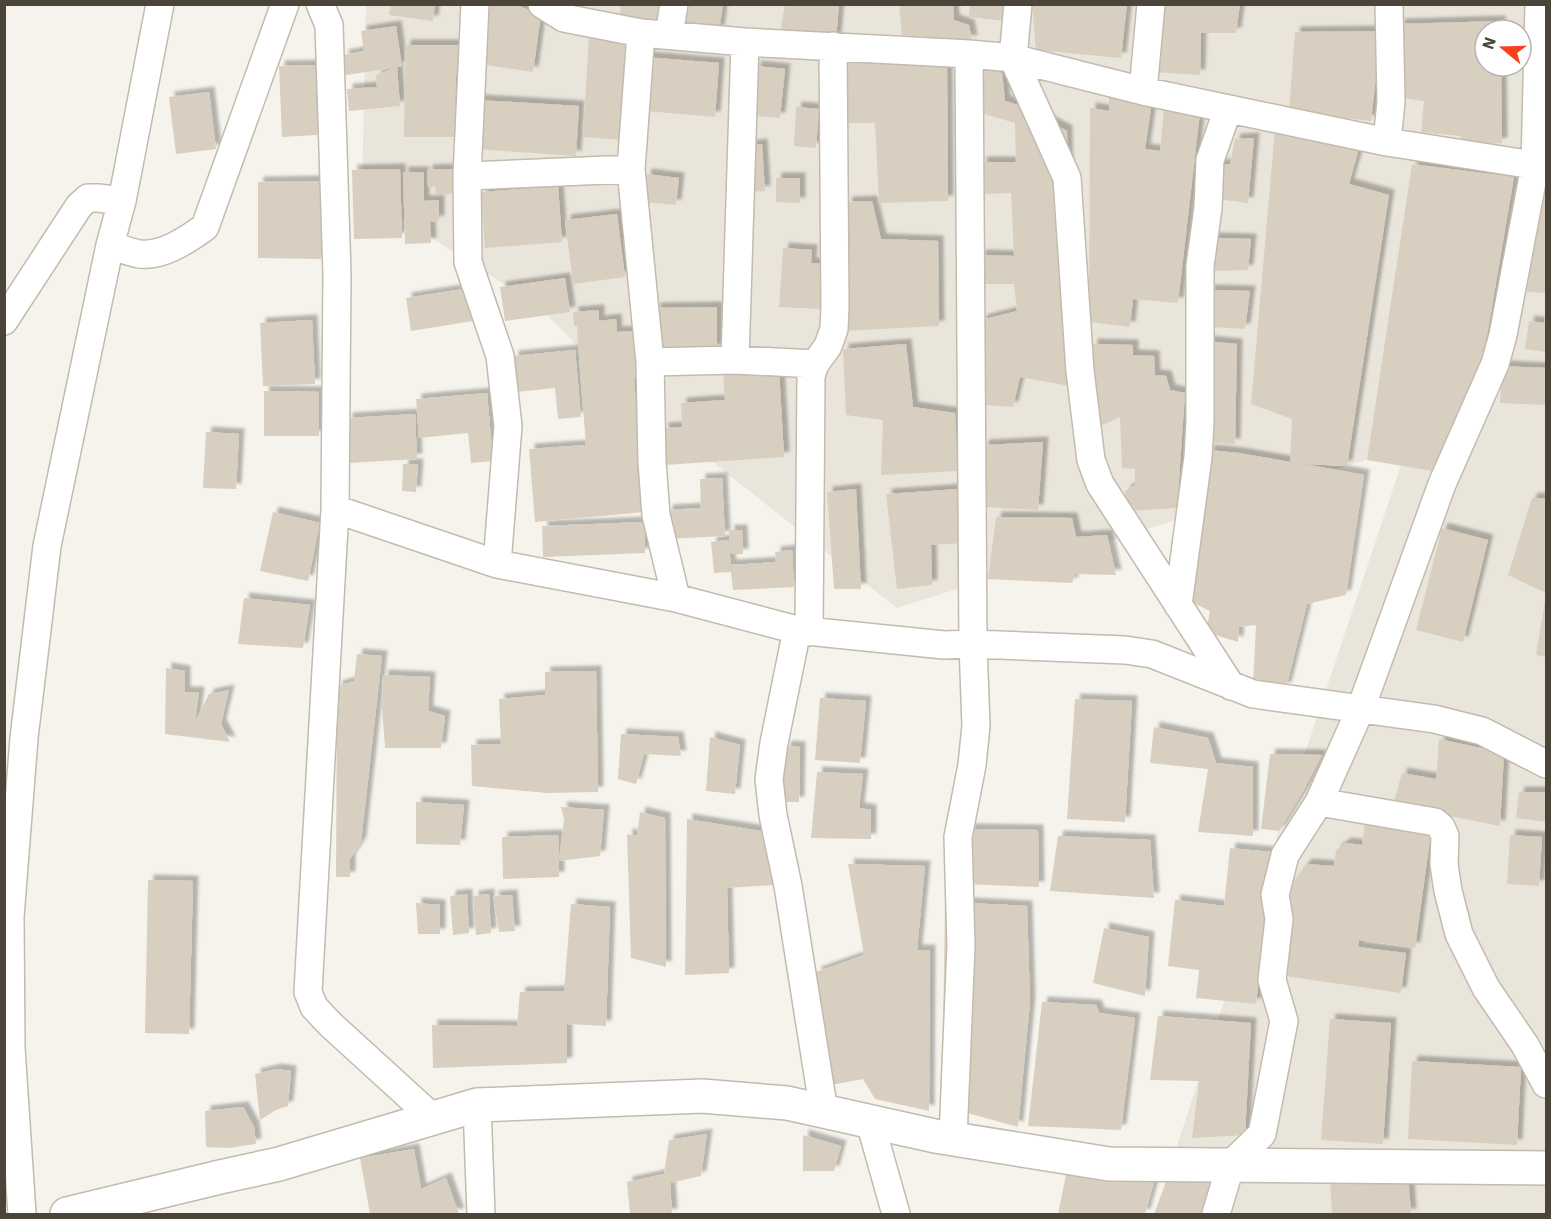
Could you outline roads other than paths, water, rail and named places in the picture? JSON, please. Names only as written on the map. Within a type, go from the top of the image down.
[{"type":"street","points":[[22,1215],[11,1048],[10,917],[24,738],[47,546],[110,245],[122,201],[160,4]]},
{"type":"street","points":[[110,245],[140,254],[166,250],[206,227],[285,4]]},
{"type":"street","points":[[320,4],[329,25],[337,274],[334,508],[308,992],[314,1007],[330,1024],[433,1118]]},
{"type":"street","points":[[475,4],[467,176],[468,262],[500,356],[508,426],[497,564]]},
{"type":"street","points":[[542,4],[564,18],[641,33],[745,42],[1013,58],[1143,91],[1387,142],[1541,166]]},
{"type":"street","points":[[669,35],[674,4]]},
{"type":"street","points":[[1018,4],[1013,58],[1067,178],[1080,371],[1090,460],[1100,484],[1231,686]]},
{"type":"street","points":[[1143,91],[1151,4]]},
{"type":"street","points":[[1387,142],[1391,101],[1389,4]]},
{"type":"street","points":[[1216,1215],[1231,1164],[1262,1134],[1284,1021],[1272,980],[1280,919],[1275,895],[1285,855],[1319,802],[1361,708],[1442,484],[1495,364],[1503,335],[1541,166],[1539,4]]},
{"type":"street","points":[[641,33],[631,169],[650,362],[652,462],[656,515],[676,598]]},
{"type":"street","points":[[735,360],[745,42]]},
{"type":"street","points":[[824,1112],[769,779],[774,743],[803,631],[811,376],[815,364],[828,346],[834,329],[833,46]]},
{"type":"street","points":[[953,1139],[961,946],[958,837],[972,765],[976,726],[973,644],[969,54]]},
{"type":"street","points":[[1178,605],[1198,457],[1200,266],[1208,208],[1210,160],[1228,108]]},
{"type":"street","points":[[467,176],[631,169]]},
{"type":"street","points":[[4,321],[79,206],[88,198],[122,201]]},
{"type":"street","points":[[650,362],[735,360],[815,364]]},
{"type":"street","points":[[334,508],[497,564],[676,598],[803,631],[944,645],[973,644],[1125,650],[1152,654],[1253,693],[1434,719],[1482,731],[1546,764]]},
{"type":"street","points":[[1319,802],[1435,822],[1441,827],[1445,836],[1444,864],[1448,891],[1459,934],[1486,988],[1525,1045],[1546,1084]]},
{"type":"street","points":[[67,1215],[279,1164],[477,1105],[702,1096],[787,1103],[935,1136],[1108,1164],[1546,1167]]},
{"type":"street","points":[[477,1105],[481,1215]]},
{"type":"street","points":[[870,1122],[896,1215]]}]
